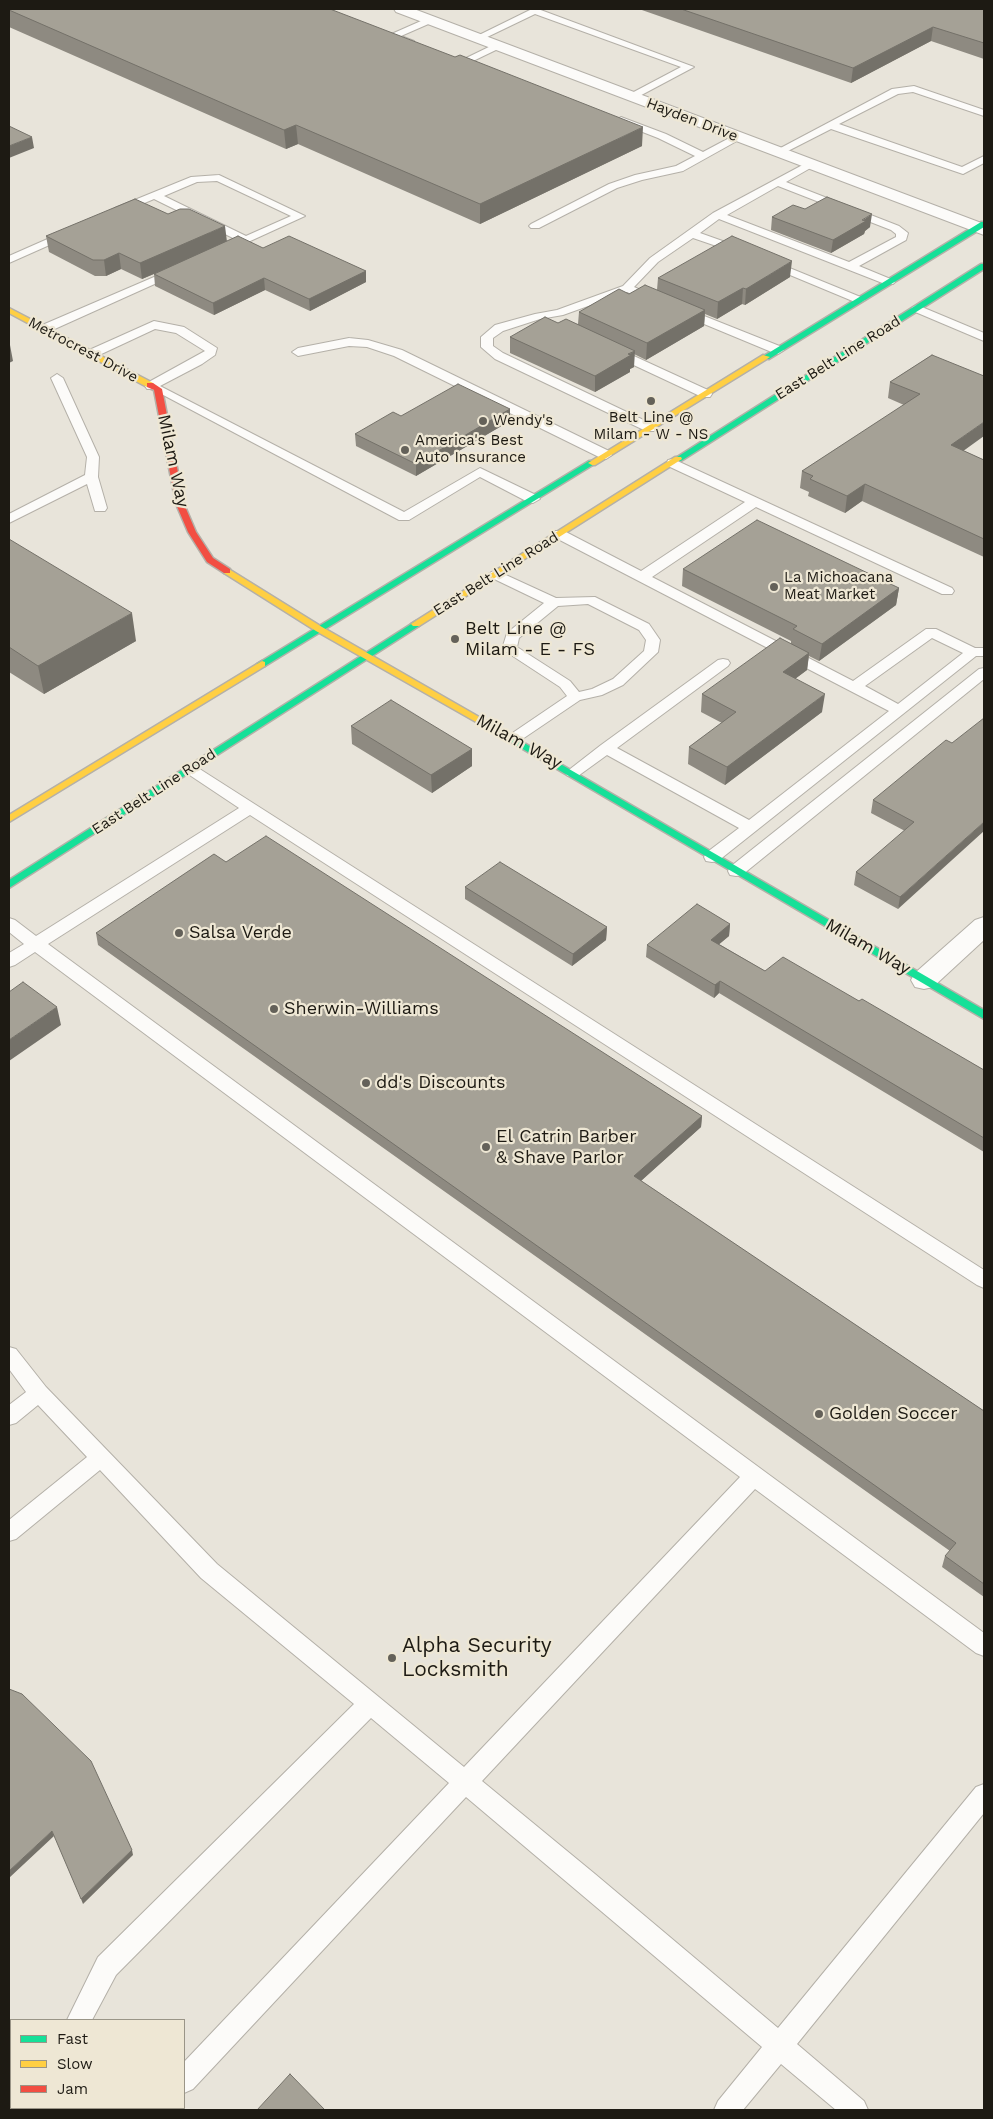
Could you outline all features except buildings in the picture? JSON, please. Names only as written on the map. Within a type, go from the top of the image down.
[{"type":"main road","points":[[9,819],[859,300],[982,227]]},
{"type":"main road","name":"East Belt Line Road","points":[[9,885],[365,656],[984,266]]},
{"type":"main road","name":"Metrocrest Drive","points":[[9,310],[154,387]]},
{"type":"main road","name":"Milam Way","points":[[154,387],[180,504],[192,532],[210,560],[319,629],[573,773],[736,871],[984,1015]]},
{"type":"street","name":"Hayden Drive","points":[[401,9],[982,227]]},
{"type":"street","points":[[924,980],[984,926]]},
{"type":"lane","points":[[478,38],[532,10],[689,67],[632,96]]},
{"type":"lane","points":[[418,46],[392,36],[430,20]]},
{"type":"lane","points":[[489,71],[458,61],[497,46]]},
{"type":"lane","points":[[778,152],[896,91],[914,89],[984,113]]},
{"type":"lane","points":[[607,115],[662,136],[703,156]]},
{"type":"lane","points":[[831,125],[963,171],[984,159]]},
{"type":"lane","points":[[535,226],[612,186],[639,177],[679,169],[738,137]]},
{"type":"lane","points":[[650,428],[499,356],[487,347],[487,337],[499,328],[539,316],[559,313],[627,288],[654,260],[717,215],[810,164]]},
{"type":"lane","points":[[113,213],[195,179],[220,178],[300,216],[210,256]]},
{"type":"lane","points":[[778,182],[895,228],[902,233],[902,238],[850,267]]},
{"type":"lane","points":[[154,195],[245,240]]},
{"type":"lane","points":[[717,215],[889,282]]},
{"type":"lane","points":[[9,260],[78,229]]},
{"type":"lane","points":[[692,234],[729,246],[859,300]]},
{"type":"lane","points":[[44,329],[183,267]]},
{"type":"lane","points":[[627,288],[778,350]]},
{"type":"lane","points":[[917,309],[984,337]]},
{"type":"lane","points":[[539,316],[557,324]]},
{"type":"lane","points":[[91,354],[154,325],[180,330],[211,348],[211,352],[198,361],[154,387]]},
{"type":"lane","points":[[298,352],[349,342],[368,344],[398,353],[606,455]]},
{"type":"lane","points":[[601,345],[706,394]]},
{"type":"lane","points":[[57,378],[93,457],[91,477],[100,508]]},
{"type":"lane","points":[[154,387],[404,517],[480,472],[533,499]]},
{"type":"lane","points":[[673,462],[948,591]]},
{"type":"lane","points":[[9,519],[91,477]]},
{"type":"lane","points":[[642,577],[755,502]]},
{"type":"lane","points":[[559,534],[899,710]]},
{"type":"lane","points":[[495,574],[554,602],[590,600],[644,627],[653,640],[651,652],[618,682],[597,692],[576,697],[513,739]]},
{"type":"lane","points":[[554,602],[512,636],[509,649],[565,684],[576,697]]},
{"type":"lane","points":[[854,687],[931,632],[979,652]]},
{"type":"lane","points":[[712,856],[899,710],[979,652]]},
{"type":"lane","points":[[573,773],[722,663]]},
{"type":"lane","points":[[736,871],[984,672]]},
{"type":"lane","points":[[606,748],[749,828]]},
{"type":"lane","points":[[190,769],[984,1280]]},
{"type":"lane","points":[[9,961],[250,808]]},
{"type":"lane","points":[[9,924],[984,1646]]},
{"type":"lane","points":[[9,1355],[39,1393],[209,1571],[586,1882],[855,2110]]},
{"type":"lane","points":[[9,1417],[39,1393]]},
{"type":"lane","points":[[9,1532],[101,1457]]},
{"type":"lane","points":[[185,2079],[463,1782],[755,1475]]},
{"type":"lane","points":[[80,2019],[107,1966],[370,1704]]},
{"type":"lane","points":[[727,2110],[984,1795]]},
{"type":"traffic: fast","points":[[766,357],[984,224]]},
{"type":"traffic: fast","points":[[678,459],[984,266]]},
{"type":"traffic: fast","points":[[262,664],[592,463]]},
{"type":"traffic: fast","points":[[9,885],[416,624]]},
{"type":"traffic: fast","points":[[495,729],[984,1015]]},
{"type":"traffic: slow","points":[[9,310],[150,385]]},
{"type":"traffic: slow","points":[[592,463],[766,357]]},
{"type":"traffic: slow","points":[[416,624],[678,459]]},
{"type":"traffic: slow","points":[[227,571],[319,629],[495,729]]},
{"type":"traffic: slow","points":[[9,819],[262,664]]},
{"type":"traffic: jam","points":[[150,385],[158,389],[180,504],[192,532],[210,560],[227,571]]},
{"type":"place","name":"Belt Line @ Milam - W - NS","points":[[651,401]]},
{"type":"place","name":"Wendy's","points":[[483,421]]},
{"type":"place","name":"America's Best Auto Insurance","points":[[405,450]]},
{"type":"place","name":"La Michoacana Meat Market","points":[[774,587]]},
{"type":"place","name":"Belt Line @ Milam - E - FS","points":[[455,639]]},
{"type":"place","name":"Salsa Verde","points":[[179,933]]},
{"type":"place","name":"Sherwin-Williams","points":[[274,1009]]},
{"type":"place","name":"dd's Discounts","points":[[366,1083]]},
{"type":"place","name":"El Catrin Barber & Shave Parlor","points":[[486,1147]]},
{"type":"place","name":"Golden Soccer","points":[[819,1414]]},
{"type":"place","name":"Alpha Security Locksmith","points":[[392,1658]]}]
